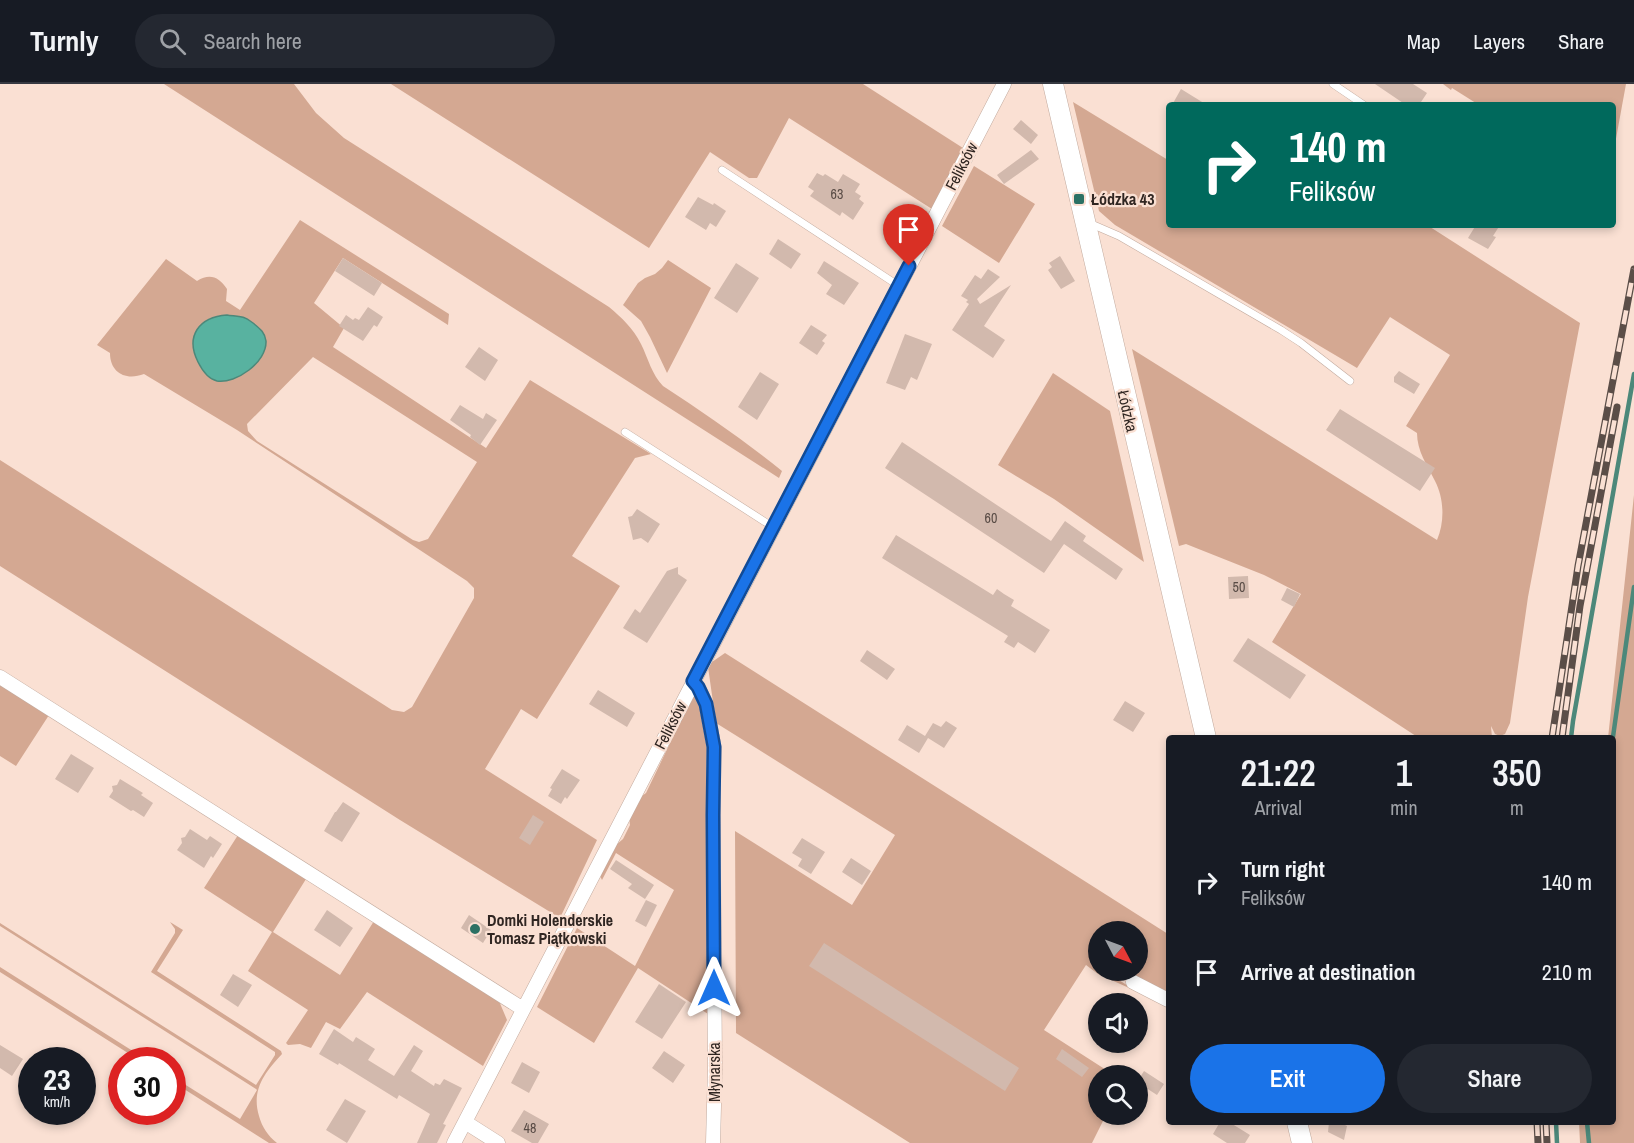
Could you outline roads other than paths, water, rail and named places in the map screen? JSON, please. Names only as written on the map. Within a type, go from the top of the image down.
[{"type":"main road","name":"Łódzka","points":[[1053,84],[1205,735]]},
{"type":"main road","points":[[1298,1125],[1302,1143]]},
{"type":"street","name":"Feliksów","points":[[454,1143],[1004,84]]},
{"type":"street","points":[[0,677],[523,1009]]},
{"type":"street","name":"Młynarska","points":[[693,681],[706,704],[714,747],[715,1069],[713,1143]]},
{"type":"street","points":[[1133,982],[1166,999]]},
{"type":"street","points":[[465,1122],[498,1143]]},
{"type":"lane","points":[[1333,84],[1360,102]]},
{"type":"lane","points":[[722,170],[899,286]]},
{"type":"lane","points":[[1084,221],[1119,236],[1281,330],[1350,381]]},
{"type":"lane","points":[[626,432],[773,527]]},
{"type":"water","points":[[227,315],[245,318],[257,327],[265,338],[265,349],[256,364],[249,370],[233,379],[217,381],[203,371],[198,362],[194,353],[194,336],[202,324]]},
{"type":"waterway","points":[[1571,735],[1634,374]]},
{"type":"waterway","points":[[1613,735],[1634,587]]},
{"type":"waterway","points":[[1556,1125],[1557,1143]]},
{"type":"waterway","points":[[1587,1125],[1589,1143]]},
{"type":"railway","points":[[1552,735],[1578,566],[1634,269]]},
{"type":"railway","points":[[1562,735],[1580,606],[1617,407]]},
{"type":"railway","points":[[1537,1125],[1538,1143]]},
{"type":"railway","points":[[1546,1125],[1547,1143]]},
{"type":"place","name":"Łódzka 43","points":[[1079,199]]},
{"type":"place","name":"Domki Holenderskie Tomasz Piątkowski","points":[[475,929]]}]
